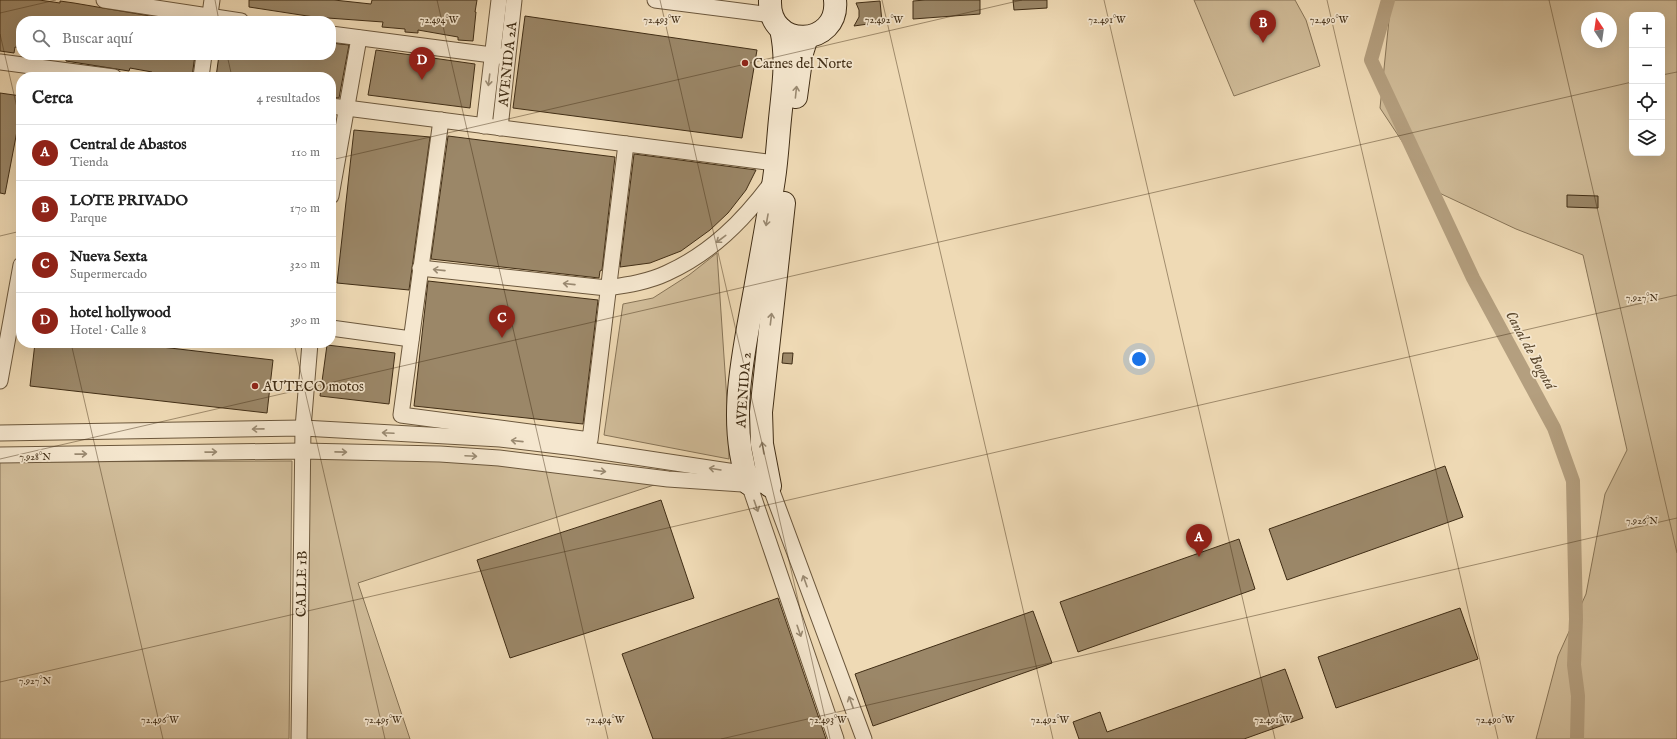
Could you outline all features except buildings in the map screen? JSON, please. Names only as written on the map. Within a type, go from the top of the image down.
[{"type":"street","points":[[104,0],[193,16]]},
{"type":"street","points":[[210,16],[212,0]]},
{"type":"street","name":"AVENIDA 2A","points":[[484,126],[499,0]]},
{"type":"street","name":"AVENIDA 2A","points":[[500,128],[514,0]]},
{"type":"street","points":[[655,0],[774,15],[789,34],[798,37],[807,37],[818,34],[827,27],[833,18],[836,6],[835,0]]},
{"type":"street","name":"AVENIDA 2","points":[[774,15],[785,47],[784,71],[775,170],[742,369],[738,418],[740,445],[758,480],[864,739]]},
{"type":"street","points":[[336,35],[507,58]]},
{"type":"street","name":"AVENIDA 2","points":[[807,37],[799,73],[762,398],[762,444],[758,480],[836,739]]},
{"type":"street","points":[[336,141],[337,130],[347,108],[359,38]]},
{"type":"street","points":[[202,72],[203,60]]},
{"type":"street","points":[[0,62],[52,72]]},
{"type":"street","points":[[336,107],[626,144],[775,170],[754,206],[724,237],[689,261],[666,274],[631,284],[607,288],[420,268]]},
{"type":"street","points":[[441,120],[401,415],[590,440],[607,288],[626,144]]},
{"type":"street","points":[[0,381],[16,313]]},
{"type":"street","points":[[336,329],[411,339]]},
{"type":"street","name":"CALLE 1B","points":[[299,739],[302,451],[310,348]]},
{"type":"street","points":[[0,433],[303,428],[500,439],[576,448],[758,480]]},
{"type":"street","points":[[0,454],[302,451],[499,458],[668,479],[758,480]]},
{"type":"shaded area","points":[[1194,0],[1295,0],[1306,20],[1320,66],[1234,96]]},
{"type":"shaded area","points":[[1391,0],[1677,0],[1677,739],[1536,739],[1558,656],[1586,594],[1605,494],[1627,450],[1583,255],[1516,229],[1435,191],[1380,108]]},
{"type":"shaded area","points":[[717,253],[728,416],[729,459],[604,435],[623,304],[653,298],[689,275]]},
{"type":"shaded area","points":[[309,456],[421,456],[657,484],[358,583],[410,739],[305,739]]},
{"type":"shaded area","points":[[292,461],[289,739],[0,739],[0,462]]},
{"type":"waterway","name":"Canal de Bogotá","points":[[1388,0],[1371,60],[1473,278],[1554,428],[1573,481],[1576,619],[1574,665],[1578,696],[1577,739]]},
{"type":"place","name":"LOTE PRIVADO","points":[[1263,43]]},
{"type":"place","name":"Carnes del Norte","points":[[745,63]]},
{"type":"place","name":"hotel hollywood","points":[[422,80]]},
{"type":"place","name":"Nueva Sexta","points":[[502,338]]},
{"type":"place","name":"AUTECO motos","points":[[255,386]]},
{"type":"place","name":"Central de Abastos","points":[[1199,557]]}]
